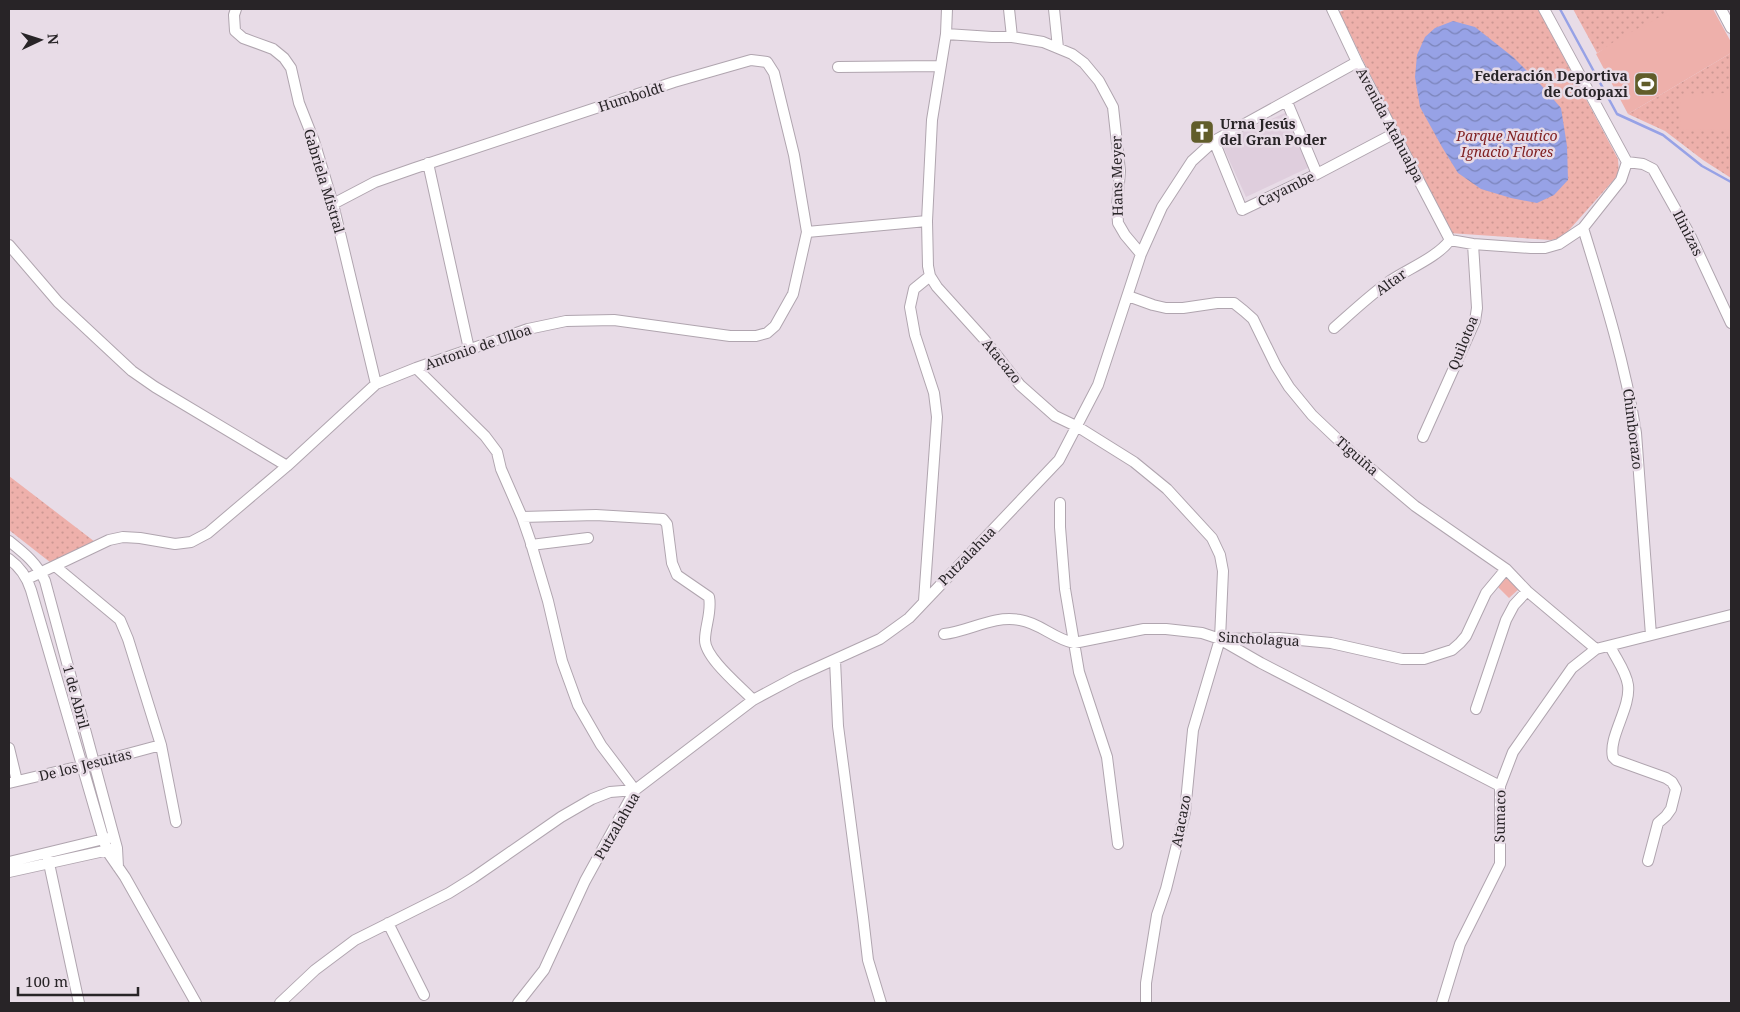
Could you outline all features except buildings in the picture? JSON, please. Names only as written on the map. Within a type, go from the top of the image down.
[{"type":"street","name":"Gabriela Mistral","points":[[236,9],[234,15],[235,31],[243,38],[273,49],[284,58],[291,68],[299,103],[314,141],[334,204],[376,384]]},
{"type":"street","points":[[924,601],[937,417],[934,393],[914,335],[910,307],[914,289],[930,276],[927,221],[932,120],[946,34],[947,9]]},
{"type":"street","points":[[1009,9],[1012,37]]},
{"type":"street","points":[[1054,9],[1058,48]]},
{"type":"street","name":"Avenida Atahualpa","points":[[1333,9],[1356,62],[1450,240]]},
{"type":"street","points":[[1450,240],[1473,244],[1531,248],[1545,248],[1559,244],[1583,228],[1621,180],[1627,162],[1544,9]]},
{"type":"street","points":[[1721,9],[1731,28]]},
{"type":"street","name":"Hans Meyer","points":[[946,34],[1012,37],[1043,42],[1072,54],[1084,62],[1099,81],[1113,107],[1120,170],[1117,207],[1118,222],[1125,236],[1141,254]]},
{"type":"street","name":"Humboldt","points":[[334,204],[375,182],[428,163],[674,82],[751,60],[767,62],[774,73],[794,155],[807,232]]},
{"type":"street","name":"Putzalahua","points":[[518,1003],[544,970],[585,881],[635,790],[753,700],[796,677],[880,639],[909,618],[1059,460],[1078,427],[1098,385],[1141,254],[1162,207],[1192,161],[1214,142],[1356,62]]},
{"type":"street","points":[[838,68],[940,66]]},
{"type":"street","points":[[1288,102],[1318,174]]},
{"type":"street","name":"Cayambe","points":[[1214,142],[1242,210],[1318,174],[1395,133]]},
{"type":"street","name":"Ilinizas","points":[[1627,162],[1643,164],[1653,169],[1690,235],[1731,323]]},
{"type":"street","points":[[428,163],[469,349]]},
{"type":"street","points":[[807,232],[927,221]]},
{"type":"street","name":"Chimborazo","points":[[1583,228],[1625,373],[1631,403],[1636,433],[1651,635]]},
{"type":"street","name":"Antonio de Ulloa","points":[[27,579],[109,540],[123,537],[175,544],[191,542],[208,533],[287,466],[376,384],[528,329],[566,321],[614,320],[730,336],[756,336],[767,333],[775,326],[793,294],[807,232]]},
{"type":"street","name":"Altar","points":[[1334,328],[1386,284],[1436,254],[1450,240]]},
{"type":"street","name":"Quilotoa","points":[[1423,437],[1475,321],[1478,308],[1473,244]]},
{"type":"street","points":[[9,245],[58,302],[132,372],[287,466]]},
{"type":"street","name":"Atacazo","points":[[930,276],[937,287],[984,340],[1020,385],[1055,416],[1078,427],[1134,462],[1167,489],[1212,538],[1220,555],[1223,571],[1220,639],[1193,730],[1185,812],[1158,915],[1146,982],[1146,1003]]},
{"type":"street","name":"Tiguiña","points":[[1128,296],[1153,306],[1166,308],[1234,303],[1253,319],[1276,366],[1289,387],[1312,415],[1351,452],[1416,506],[1506,569],[1527,591],[1596,649]]},
{"type":"street","points":[[416,368],[485,436],[497,452],[532,545],[562,661],[578,705],[600,745],[635,790]]},
{"type":"street","points":[[1060,503],[1065,589],[1074,643],[1079,672],[1107,757],[1118,844]]},
{"type":"street","points":[[522,516],[596,515],[663,519],[667,524],[672,563],[677,575],[709,597],[710,604],[705,642],[708,651],[713,659],[753,700]]},
{"type":"street","points":[[532,545],[588,538]]},
{"type":"street","name":"1 de Abril","points":[[9,541],[30,558],[41,572],[45,581],[114,837],[112,850]]},
{"type":"street","name":"1 de Abril","points":[[9,559],[18,566],[27,579],[103,840],[112,850],[118,868],[125,877],[196,1003]]},
{"type":"street","points":[[55,566],[120,620],[128,639],[161,745],[176,822]]},
{"type":"street","name":"Sincholagua","points":[[1074,643],[1144,629],[1175,630],[1202,633],[1220,639],[1279,638],[1331,643],[1402,659],[1424,659],[1452,650],[1460,643],[1466,636],[1486,593],[1506,569]]},
{"type":"street","points":[[1476,709],[1506,620],[1514,605],[1527,591]]},
{"type":"street","points":[[1596,649],[1731,616]]},
{"type":"street","points":[[944,634],[989,622],[1020,620],[1034,624],[1064,641],[1074,643]]},
{"type":"street","points":[[1220,639],[1261,663],[1500,786]]},
{"type":"street","points":[[1610,646],[1626,675],[1628,691],[1613,747],[1613,757],[1616,760],[1666,778],[1672,782],[1676,789],[1671,809],[1658,823],[1648,861]]},
{"type":"street","name":"Sumaco","points":[[1442,1003],[1460,944],[1500,864],[1500,786],[1513,752],[1572,668],[1596,649]]},
{"type":"street","points":[[835,660],[838,726],[868,960],[881,1003]]},
{"type":"street","name":"De los Jesuitas","points":[[13,782],[161,745]]},
{"type":"street","points":[[9,748],[13,782]]},
{"type":"street","points":[[280,1003],[314,970],[355,940],[465,883],[554,822],[592,799],[610,792],[635,790]]},
{"type":"street","points":[[9,872],[114,837]]},
{"type":"street","points":[[9,862],[112,850]]},
{"type":"street","points":[[48,858],[79,1003]]},
{"type":"street","points":[[388,923],[424,995]]},
{"type":"shaded area","points":[[1289,111],[1314,165],[1246,197],[1221,142]]},
{"type":"green space","name":"Parque Nautico Ignacio Flores","points":[[1347,9],[1538,9],[1618,159],[1619,174],[1562,238],[1551,240],[1449,233],[1339,12]]},
{"type":"green space","points":[[1573,9],[1676,9],[1597,53]]},
{"type":"green space","name":"Federación Deportiva de Cotopaxi","points":[[1675,9],[1713,9],[1731,42],[1731,53],[1628,114],[1596,54],[1618,39]]},
{"type":"green space","points":[[1731,53],[1731,178],[1703,160],[1665,131],[1628,114]]},
{"type":"green space","points":[[1731,93],[1731,129],[1681,130],[1680,94]]},
{"type":"green space","points":[[9,476],[99,545],[55,566],[9,530]]},
{"type":"green space","points":[[1507,576],[1520,588],[1509,598],[1497,586]]},
{"type":"water","name":"Parque Nautico Ignacio Flores","points":[[1453,21],[1475,27],[1513,57],[1561,108],[1567,146],[1568,180],[1554,195],[1537,203],[1481,189],[1458,173],[1442,147],[1420,107],[1415,77],[1417,55],[1425,37],[1435,28]]},
{"type":"waterway","points":[[1560,9],[1617,114],[1663,135],[1702,166],[1731,182]]},
{"type":"place","name":"Federación Deportiva de Cotopaxi","points":[[1646,84]]},
{"type":"place","name":"Urna Jesús del Gran Poder","points":[[1202,132]]}]
